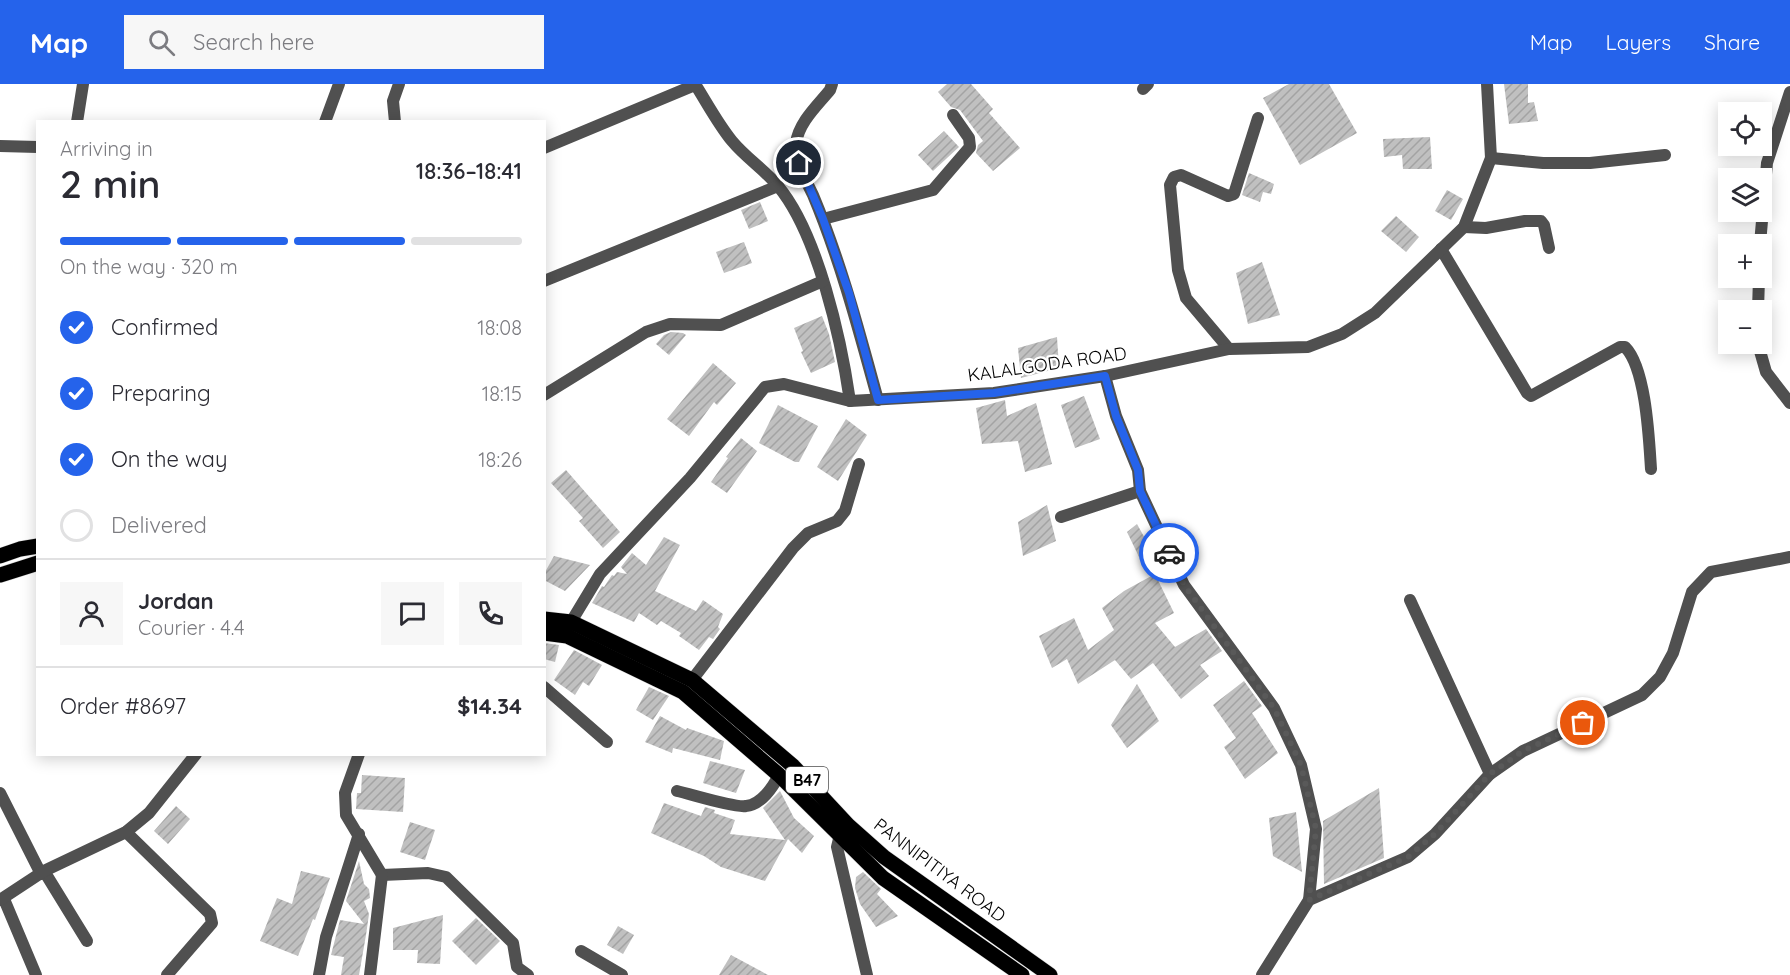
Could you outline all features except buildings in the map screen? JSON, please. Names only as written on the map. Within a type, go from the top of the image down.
[{"type":"main road","points":[[0,556],[36,546]]},
{"type":"main road","points":[[0,574],[36,564]]},
{"type":"main road","name":"PANNIPITIYA ROAD","points":[[546,620],[692,680],[794,766],[883,878],[1022,975]]},
{"type":"main road","name":"PANNIPITIYA ROAD","points":[[546,633],[569,629],[683,692],[844,830],[1050,975]]},
{"type":"street","points":[[77,120],[83,84]]},
{"type":"street","points":[[326,120],[339,84]]},
{"type":"street","points":[[395,120],[393,101],[399,84]]},
{"type":"street","points":[[546,147],[695,84],[733,142],[778,186],[800,219],[823,281],[844,363],[850,401]]},
{"type":"street","points":[[832,84],[830,90],[804,122],[796,144],[799,163],[823,219],[849,293],[878,400]]},
{"type":"street","name":"KALALGODA ROAD","points":[[569,629],[600,574],[690,478],[765,387],[784,384],[850,401],[994,393],[1105,376],[1229,349],[1308,347],[1342,334],[1375,313],[1464,227],[1491,158],[1487,84]]},
{"type":"street","points":[[1761,234],[1767,163],[1790,92]]},
{"type":"street","points":[[823,219],[933,190],[970,147],[969,138],[953,115]]},
{"type":"street","points":[[1229,349],[1186,298],[1178,270],[1170,185],[1174,177],[1181,175],[1228,196],[1234,194],[1258,118]]},
{"type":"street","points":[[0,146],[36,147]]},
{"type":"street","points":[[1491,158],[1543,163],[1590,163],[1665,155]]},
{"type":"street","points":[[546,280],[778,186]]},
{"type":"street","points":[[1464,227],[1486,228],[1525,221],[1541,221],[1544,225],[1548,248]]},
{"type":"street","points":[[1441,249],[1521,384],[1531,396],[1620,347],[1625,347],[1629,351],[1641,383],[1649,432],[1651,469]]},
{"type":"street","points":[[546,394],[646,332],[670,324],[721,325],[823,281]]},
{"type":"street","points":[[1761,354],[1766,372],[1790,403]]},
{"type":"street","points":[[1105,376],[1116,416],[1138,470],[1140,491],[1184,585],[1274,708],[1301,765],[1316,829],[1309,900],[1262,975]]},
{"type":"street","points":[[692,680],[793,548],[808,533],[837,520],[845,511],[859,465]]},
{"type":"street","points":[[1061,517],[1140,491]]},
{"type":"street","points":[[1309,900],[1408,857],[1435,834],[1490,774],[1523,751],[1642,695],[1660,677],[1673,653],[1692,592],[1711,572],[1790,557]]},
{"type":"street","points":[[1410,600],[1490,774]]},
{"type":"street","points":[[546,689],[607,742]]},
{"type":"street","points":[[36,975],[2,899],[43,873],[126,832],[149,813],[194,756]]},
{"type":"street","points":[[358,756],[345,793],[346,815],[382,875],[370,975]]},
{"type":"street","points":[[677,791],[746,807],[758,802],[775,784],[779,775]]},
{"type":"street","points":[[0,793],[43,873],[87,941]]},
{"type":"street","points":[[844,830],[837,847],[867,975]]},
{"type":"street","points":[[126,832],[210,914],[212,923],[167,975]]},
{"type":"street","points":[[318,975],[326,937],[359,834]]},
{"type":"street","points":[[382,875],[428,873],[446,877],[513,943],[517,967],[528,975]]},
{"type":"street","points":[[581,951],[621,975]]},
{"type":"way so far","points":[[1169,553],[1184,585],[1274,708],[1301,765],[1316,829],[1309,900],[1408,857],[1435,834],[1490,774],[1523,751],[1583,723]]},
{"type":"route","points":[[799,163],[823,219],[849,293],[878,400],[994,393],[1105,376],[1116,416],[1138,470],[1140,491],[1169,553]]}]
